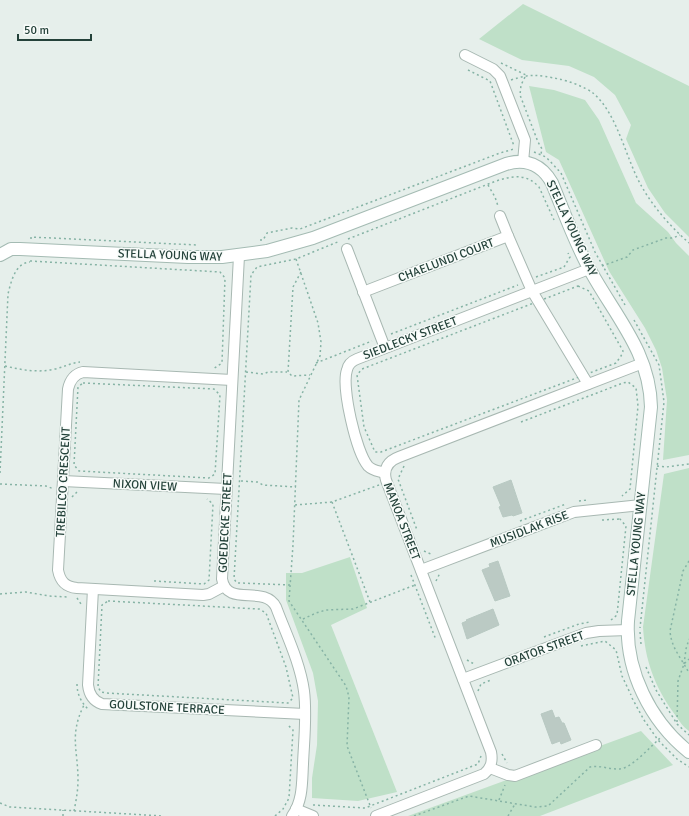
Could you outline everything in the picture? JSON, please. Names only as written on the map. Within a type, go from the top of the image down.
[{"type":"street","points":[[465,55],[495,70],[500,76],[524,138],[521,154]]},
{"type":"street","name":"STELLA YOUNG WAY","points":[[0,254],[15,249],[31,249],[194,258],[239,256],[298,243],[512,162],[521,154],[538,166],[550,178],[589,269],[634,344],[643,363],[648,380],[650,398],[645,465],[628,630],[629,648],[632,666],[656,716],[667,731],[689,752]]},
{"type":"street","name":"CHAELUNDI COURT","points":[[363,292],[508,236],[500,216]]},
{"type":"street","points":[[508,236],[532,291],[588,384]]},
{"type":"street","points":[[347,249],[385,348]]},
{"type":"street","name":"GOEDECKE STREET","points":[[239,256],[222,576],[224,586],[233,594],[263,596],[268,598],[274,604],[299,670],[304,692],[305,714],[301,791],[296,810]]},
{"type":"street","name":"SIEDLECKY STREET","points":[[386,478],[372,469],[365,460],[352,426],[346,377],[347,368],[352,361],[589,269]]},
{"type":"street","name":"MANOA STREET","points":[[490,768],[492,756],[386,478],[388,464],[394,459],[643,363]]},
{"type":"street","name":"TREBILCO CRESCENT","points":[[224,586],[209,594],[203,595],[77,588],[68,586],[62,581],[58,570],[68,389],[70,382],[75,375],[83,372],[232,380]]},
{"type":"street","name":"NIXON VIEW","points":[[63,481],[226,489]]},
{"type":"street","name":"MUSIDLAK RISE","points":[[421,570],[574,512],[641,505]]},
{"type":"street","name":"GOULSTONE TERRACE","points":[[93,589],[88,685],[91,697],[97,702],[102,704],[305,714]]},
{"type":"street","name":"ORATOR STREET","points":[[463,680],[586,633],[628,630]]},
{"type":"street","points":[[374,814],[481,776],[490,768],[508,775],[518,775],[596,745]]},
{"type":"street","points":[[296,810],[313,816]]},
{"type":"path","points":[[468,70],[490,81],[513,142],[521,154]]},
{"type":"path","points":[[492,87],[526,75],[540,75],[569,81],[592,93],[607,110],[641,186],[651,202],[689,243]]},
{"type":"path","points":[[255,241],[263,240],[267,233],[292,228],[300,229],[500,153],[521,154],[535,152],[546,157],[561,173],[602,266],[627,308]]},
{"type":"path","points":[[290,585],[237,583],[234,575],[251,275],[257,267],[296,259],[515,176],[531,180],[539,187],[555,221]]},
{"type":"path","points":[[488,185],[495,197],[500,216]]},
{"type":"path","points":[[602,266],[627,257],[633,250],[666,238],[673,238],[680,234]]},
{"type":"path","points":[[30,262],[31,237],[204,246]]},
{"type":"path","points":[[564,267],[570,257],[566,248]]},
{"type":"path","points":[[296,259],[318,323],[321,342],[320,356],[299,400],[296,487],[289,600],[346,686],[349,697],[347,746],[374,814]]},
{"type":"path","points":[[0,473],[8,294],[10,286],[20,267],[26,262],[220,272],[225,278],[222,363],[214,369],[207,368]]},
{"type":"path","points":[[288,372],[293,287],[300,272]]},
{"type":"path","points":[[382,452],[375,452],[364,427],[357,375],[362,368],[538,301],[578,286],[589,291],[623,350],[616,363]]},
{"type":"path","points":[[634,320],[659,365],[664,402],[640,628],[641,650]]},
{"type":"path","points":[[5,366],[22,370],[38,371],[83,362]]},
{"type":"path","points":[[246,372],[263,374],[268,372],[288,372],[292,376],[310,375]]},
{"type":"path","points":[[520,422],[623,382]]},
{"type":"path","points":[[83,383],[214,389],[220,396],[215,474],[209,478],[79,472],[74,465],[78,387],[83,383]]},
{"type":"path","points":[[410,464],[403,467],[398,479],[417,530]]},
{"type":"path","points":[[645,465],[666,467],[689,464]]},
{"type":"path","points":[[295,505],[332,502],[386,478],[398,479]]},
{"type":"path","points":[[240,481],[258,482],[263,485],[296,487]]},
{"type":"path","points":[[0,484],[46,486],[62,492],[78,492],[72,497]]},
{"type":"path","points":[[149,581],[204,584],[209,580],[213,504],[207,499]]},
{"type":"path","points":[[575,502],[588,500]]},
{"type":"path","points":[[332,502],[370,602]]},
{"type":"path","points":[[519,521],[568,503]]},
{"type":"path","points":[[597,520],[620,519]]},
{"type":"path","points":[[422,545],[425,552],[432,555],[439,552]]},
{"type":"path","points":[[689,561],[683,571],[670,631],[674,648],[689,673]]},
{"type":"path","points":[[410,571],[436,640]]},
{"type":"path","points":[[436,582],[440,574]]},
{"type":"path","points":[[303,619],[326,610],[353,609],[415,585]]},
{"type":"path","points":[[0,594],[26,592],[49,596],[70,597]]},
{"type":"path","points":[[76,598],[81,604]]},
{"type":"path","points":[[108,601],[259,609],[266,613],[286,667],[293,698],[288,703],[100,692],[98,687],[102,605],[108,601]]},
{"type":"path","points":[[544,637],[579,624],[592,621]]},
{"type":"path","points":[[645,666],[656,690],[677,724],[678,681],[684,664],[689,639]]},
{"type":"path","points":[[575,648],[595,643]]},
{"type":"path","points":[[464,654],[467,661],[474,664]]},
{"type":"path","points":[[684,664],[689,660]]},
{"type":"path","points":[[478,691],[481,684],[497,678]]},
{"type":"path","points":[[78,679],[78,694],[84,705],[93,712]]},
{"type":"path","points":[[74,811],[78,779],[74,744],[75,730],[84,705]]},
{"type":"path","points":[[275,816],[283,809],[290,791],[293,730],[288,724]]},
{"type":"path","points":[[414,816],[469,796],[535,807],[548,806],[590,767],[595,766],[616,769],[626,767],[658,740],[677,759],[689,767]]},
{"type":"path","points":[[499,800],[511,768],[505,761],[500,749]]},
{"type":"path","points":[[286,803],[296,810],[365,808],[478,764],[482,756]]},
{"type":"path","points":[[0,804],[10,807],[163,816]]},
{"type":"path","points":[[508,816],[515,804]]},
{"type":"path","points":[[63,816],[64,810]]},
{"type":"green space","points":[[523,4],[689,86],[689,237],[665,213],[648,188],[626,139],[631,125],[615,95],[594,77],[569,66],[522,60],[479,39]]},
{"type":"green space","points":[[529,86],[554,90],[585,100],[599,120],[636,203],[668,232],[676,243],[689,256],[689,455],[663,460],[667,400],[662,368],[656,350],[645,328],[609,271],[559,160],[546,152]]},
{"type":"green space","points":[[689,468],[689,731],[682,725],[666,702],[656,682],[648,661],[643,627],[664,474]]},
{"type":"green space","points":[[350,557],[367,608],[331,625],[397,792],[358,801],[312,798],[312,778],[317,745],[318,701],[313,673],[286,600],[286,573],[302,573]]},
{"type":"green space","points":[[641,731],[673,765],[540,816],[408,816]]},
{"type":"building","points":[[511,480],[522,513],[503,517],[499,507],[501,506],[493,487]]},
{"type":"building","points":[[498,561],[510,596],[495,601],[482,570],[490,567],[489,564]]},
{"type":"building","points":[[493,609],[499,625],[467,639],[462,623]]},
{"type":"building","points":[[552,710],[555,718],[559,717],[562,723],[564,723],[571,740],[561,744],[560,741],[552,744],[541,714]]}]
